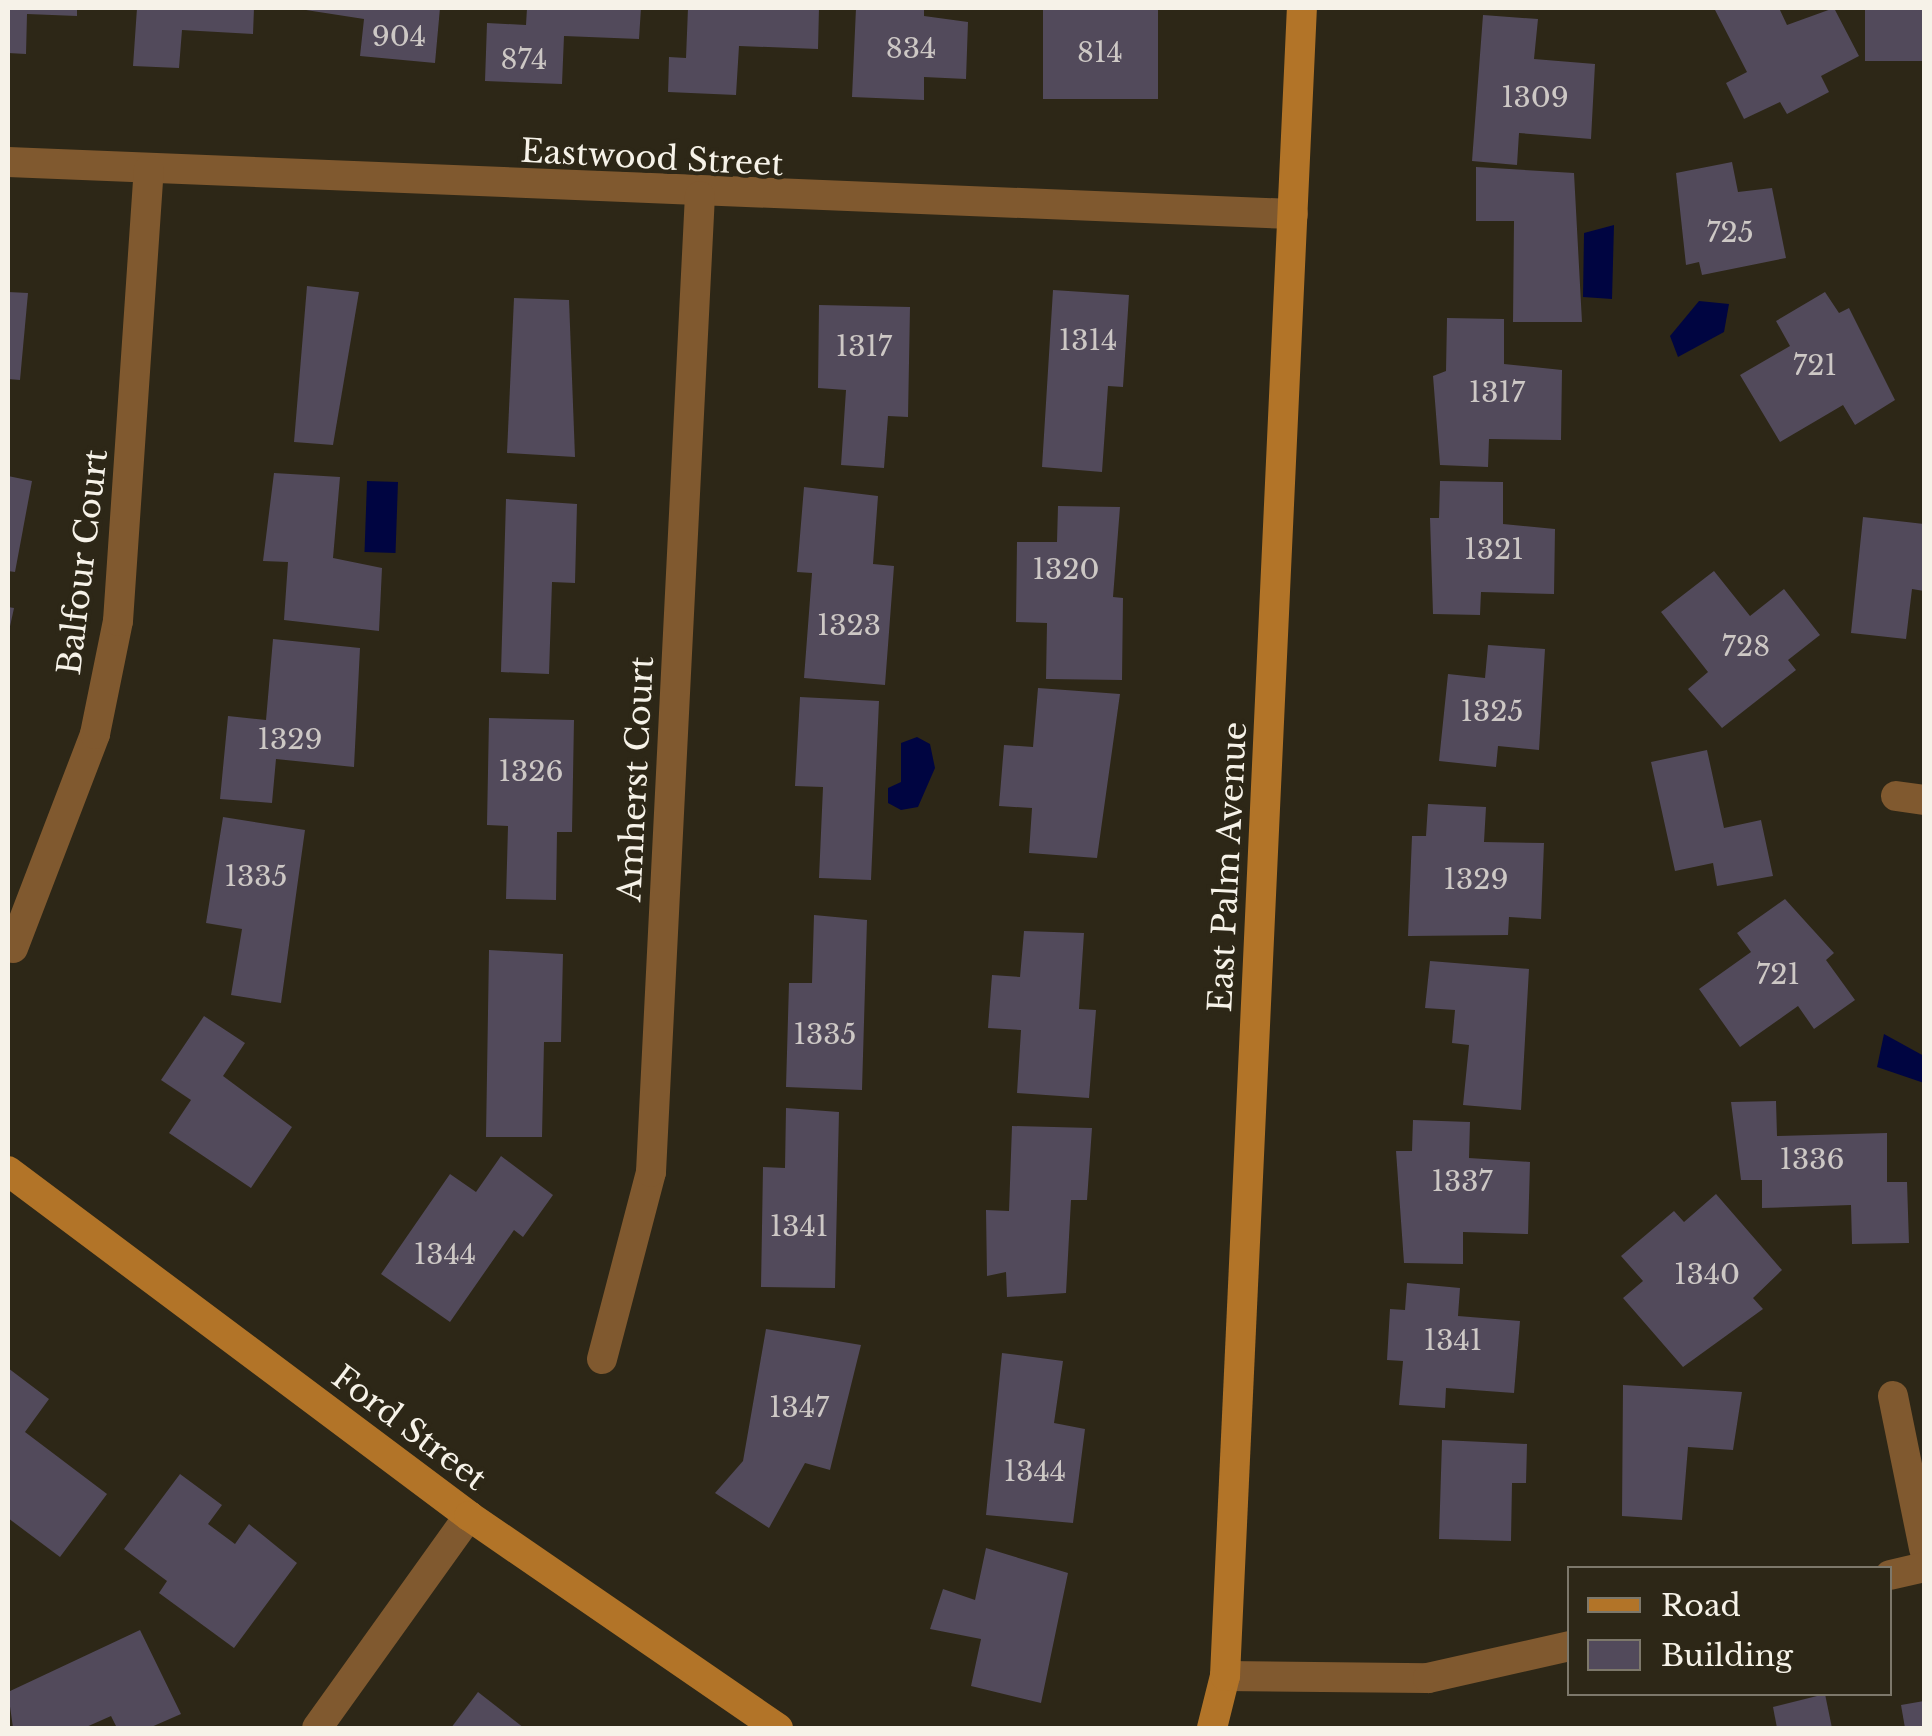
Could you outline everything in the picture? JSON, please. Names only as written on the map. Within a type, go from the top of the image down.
[{"type":"street","name":"East Palm Avenue","points":[[1212,1728],[1225,1676],[1302,8]]},
{"type":"street","name":"Eastwood Street","points":[[8,162],[700,196],[1293,214]]},
{"type":"street","name":"Balfour Court","points":[[13,948],[95,734],[118,620],[148,170]]},
{"type":"street","name":"Amherst Court","points":[[602,1359],[652,1172],[700,196]]},
{"type":"street","name":"Ford Street","points":[[8,1171],[469,1516],[778,1728]]},
{"type":"street","points":[[1892,1396],[1924,1550]]},
{"type":"street","points":[[317,1728],[469,1516]]},
{"type":"street","points":[[1892,1575],[1924,1567]]},
{"type":"street","points":[[1225,1676],[1428,1678],[1567,1647]]},
{"type":"shaded area","points":[[1614,225],[1612,299],[1583,297],[1584,233]]},
{"type":"shaded area","points":[[1699,301],[1729,304],[1724,332],[1678,357],[1670,336]]},
{"type":"shaded area","points":[[367,481],[398,482],[396,553],[365,552]]},
{"type":"shaded area","points":[[917,737],[930,744],[935,768],[918,807],[901,810],[888,803],[888,788],[901,782],[901,743]]},
{"type":"shaded area","points":[[1884,1034],[1924,1056],[1924,1083],[1877,1067]]},
{"type":"building","points":[[8,8],[77,8],[77,16],[27,14],[26,54],[8,53]]},
{"type":"building","points":[[137,8],[254,8],[253,34],[182,30],[179,68],[133,66]]},
{"type":"building","points":[[293,8],[440,8],[435,63],[360,56],[364,19]]},
{"type":"building","points":[[527,8],[641,8],[639,39],[564,36],[562,84],[485,81],[487,23],[526,25]]},
{"type":"building","points":[[688,8],[819,8],[818,49],[739,46],[736,95],[668,92],[669,57],[686,58]]},
{"type":"building","points":[[856,8],[924,8],[924,16],[968,22],[966,79],[924,77],[924,100],[852,97]]},
{"type":"building","points":[[1043,8],[1158,8],[1158,99],[1043,99]]},
{"type":"building","points":[[1714,8],[1779,8],[1787,25],[1834,8],[1859,56],[1821,76],[1829,92],[1787,114],[1780,102],[1744,119],[1726,83],[1747,72]]},
{"type":"building","points":[[1865,8],[1924,8],[1924,61],[1865,61]]},
{"type":"building","points":[[1483,15],[1538,19],[1534,59],[1595,64],[1591,139],[1519,133],[1517,165],[1472,161]]},
{"type":"building","points":[[1732,162],[1738,192],[1772,188],[1786,258],[1702,275],[1699,262],[1686,265],[1676,173]]},
{"type":"building","points":[[1476,167],[1574,173],[1582,322],[1513,322],[1514,221],[1476,221]]},
{"type":"building","points":[[307,286],[359,292],[333,445],[294,442]]},
{"type":"building","points":[[1053,290],[1129,295],[1123,387],[1108,386],[1102,472],[1042,467]]},
{"type":"building","points":[[8,292],[28,293],[20,380],[8,379]]},
{"type":"building","points":[[1825,292],[1839,313],[1849,308],[1895,400],[1855,425],[1843,405],[1780,442],[1740,375],[1790,346],[1776,321]]},
{"type":"building","points":[[514,298],[569,300],[575,457],[507,453]]},
{"type":"building","points":[[819,305],[910,307],[908,417],[888,416],[884,468],[841,465],[846,390],[818,388]]},
{"type":"building","points":[[1447,318],[1504,319],[1504,364],[1562,370],[1561,440],[1489,439],[1488,467],[1440,465],[1433,376],[1446,371]]},
{"type":"building","points":[[274,473],[340,477],[333,558],[382,568],[379,631],[284,620],[288,562],[263,561]]},
{"type":"building","points":[[8,476],[32,481],[15,572],[8,571]]},
{"type":"building","points":[[1440,481],[1503,482],[1503,524],[1555,529],[1554,594],[1481,592],[1480,615],[1433,614],[1430,518],[1439,518]]},
{"type":"building","points":[[804,487],[878,496],[873,564],[894,566],[885,685],[804,678],[812,573],[797,572]]},
{"type":"building","points":[[506,499],[577,504],[575,583],[552,582],[549,674],[501,672]]},
{"type":"building","points":[[1058,506],[1120,507],[1113,597],[1123,598],[1122,680],[1046,679],[1047,623],[1016,622],[1017,542],[1057,542]]},
{"type":"building","points":[[1863,517],[1924,524],[1924,591],[1912,589],[1906,639],[1851,633]]},
{"type":"building","points":[[1714,571],[1750,616],[1784,589],[1820,635],[1788,660],[1796,670],[1722,728],[1688,689],[1708,672],[1661,612]]},
{"type":"building","points":[[8,607],[14,608],[9,631],[8,631]]},
{"type":"building","points":[[273,639],[360,648],[354,767],[276,759],[272,803],[220,799],[228,716],[266,720]]},
{"type":"building","points":[[1488,645],[1545,649],[1539,750],[1498,746],[1496,767],[1439,761],[1448,674],[1485,678]]},
{"type":"building","points":[[1038,688],[1120,694],[1097,858],[1029,853],[1032,808],[999,806],[1004,745],[1033,747]]},
{"type":"building","points":[[800,697],[879,701],[871,880],[819,878],[823,787],[795,786]]},
{"type":"building","points":[[489,718],[574,720],[572,832],[557,832],[556,900],[506,899],[508,826],[487,825]]},
{"type":"building","points":[[1707,750],[1724,828],[1761,820],[1773,876],[1717,886],[1713,863],[1675,871],[1651,762]]},
{"type":"building","points":[[1428,804],[1486,807],[1484,842],[1544,843],[1541,919],[1509,917],[1508,935],[1408,936],[1412,836],[1426,836]]},
{"type":"building","points":[[223,817],[305,830],[281,1003],[231,995],[242,929],[206,923]]},
{"type":"building","points":[[1785,899],[1834,953],[1826,960],[1855,1000],[1814,1029],[1798,1006],[1740,1047],[1699,989],[1751,952],[1737,933]]},
{"type":"building","points":[[814,915],[867,920],[862,1090],[786,1087],[789,983],[812,983]]},
{"type":"building","points":[[1024,931],[1084,933],[1079,1009],[1096,1010],[1089,1098],[1017,1093],[1021,1030],[988,1028],[992,975],[1020,977]]},
{"type":"building","points":[[489,950],[563,954],[561,1042],[544,1042],[542,1137],[486,1137]]},
{"type":"building","points":[[1430,961],[1529,969],[1521,1110],[1463,1105],[1469,1045],[1452,1043],[1455,1010],[1425,1008]]},
{"type":"building","points":[[204,1016],[245,1043],[223,1076],[292,1127],[251,1188],[169,1133],[191,1100],[161,1080]]},
{"type":"building","points":[[1776,1101],[1777,1136],[1887,1133],[1887,1182],[1907,1182],[1909,1243],[1852,1244],[1851,1205],[1762,1208],[1762,1180],[1741,1180],[1731,1102]]},
{"type":"building","points":[[786,1108],[839,1112],[835,1288],[761,1287],[763,1167],[785,1168]]},
{"type":"building","points":[[1413,1120],[1470,1122],[1469,1158],[1530,1162],[1528,1234],[1463,1232],[1463,1264],[1404,1263],[1396,1151],[1412,1151]]},
{"type":"building","points":[[1012,1126],[1092,1128],[1087,1200],[1071,1200],[1066,1293],[1007,1297],[1006,1272],[987,1276],[986,1210],[1009,1211]]},
{"type":"building","points":[[501,1156],[553,1195],[523,1237],[514,1230],[450,1322],[381,1274],[450,1174],[476,1192]]},
{"type":"building","points":[[1716,1194],[1782,1270],[1753,1298],[1763,1309],[1683,1367],[1623,1298],[1643,1281],[1621,1256],[1674,1211],[1684,1222]]},
{"type":"building","points":[[1407,1283],[1460,1288],[1458,1316],[1520,1321],[1514,1393],[1446,1388],[1445,1408],[1399,1405],[1403,1361],[1387,1360],[1390,1309],[1405,1310]]},
{"type":"building","points":[[766,1329],[861,1345],[830,1470],[805,1463],[769,1528],[715,1493],[743,1461]]},
{"type":"building","points":[[1002,1353],[1063,1361],[1054,1423],[1085,1429],[1073,1523],[986,1515]]},
{"type":"building","points":[[8,1368],[49,1399],[25,1432],[107,1494],[60,1557],[8,1518]]},
{"type":"building","points":[[1623,1385],[1742,1392],[1733,1450],[1688,1447],[1682,1520],[1622,1516]]},
{"type":"building","points":[[1442,1440],[1527,1444],[1526,1483],[1512,1483],[1511,1541],[1439,1539]]},
{"type":"building","points":[[180,1474],[222,1505],[208,1524],[235,1544],[249,1524],[297,1563],[234,1648],[159,1593],[167,1581],[124,1549]]},
{"type":"building","points":[[986,1548],[1068,1573],[1041,1703],[971,1686],[981,1639],[930,1629],[943,1589],[975,1600]]},
{"type":"building","points":[[140,1630],[181,1714],[149,1728],[117,1728],[111,1716],[84,1728],[13,1728],[8,1692]]},
{"type":"building","points":[[478,1692],[524,1728],[451,1728]]},
{"type":"building","points":[[1825,1696],[1832,1728],[1777,1728],[1773,1707]]},
{"type":"building","points":[[1924,1701],[1924,1728],[1905,1728],[1901,1705]]}]
